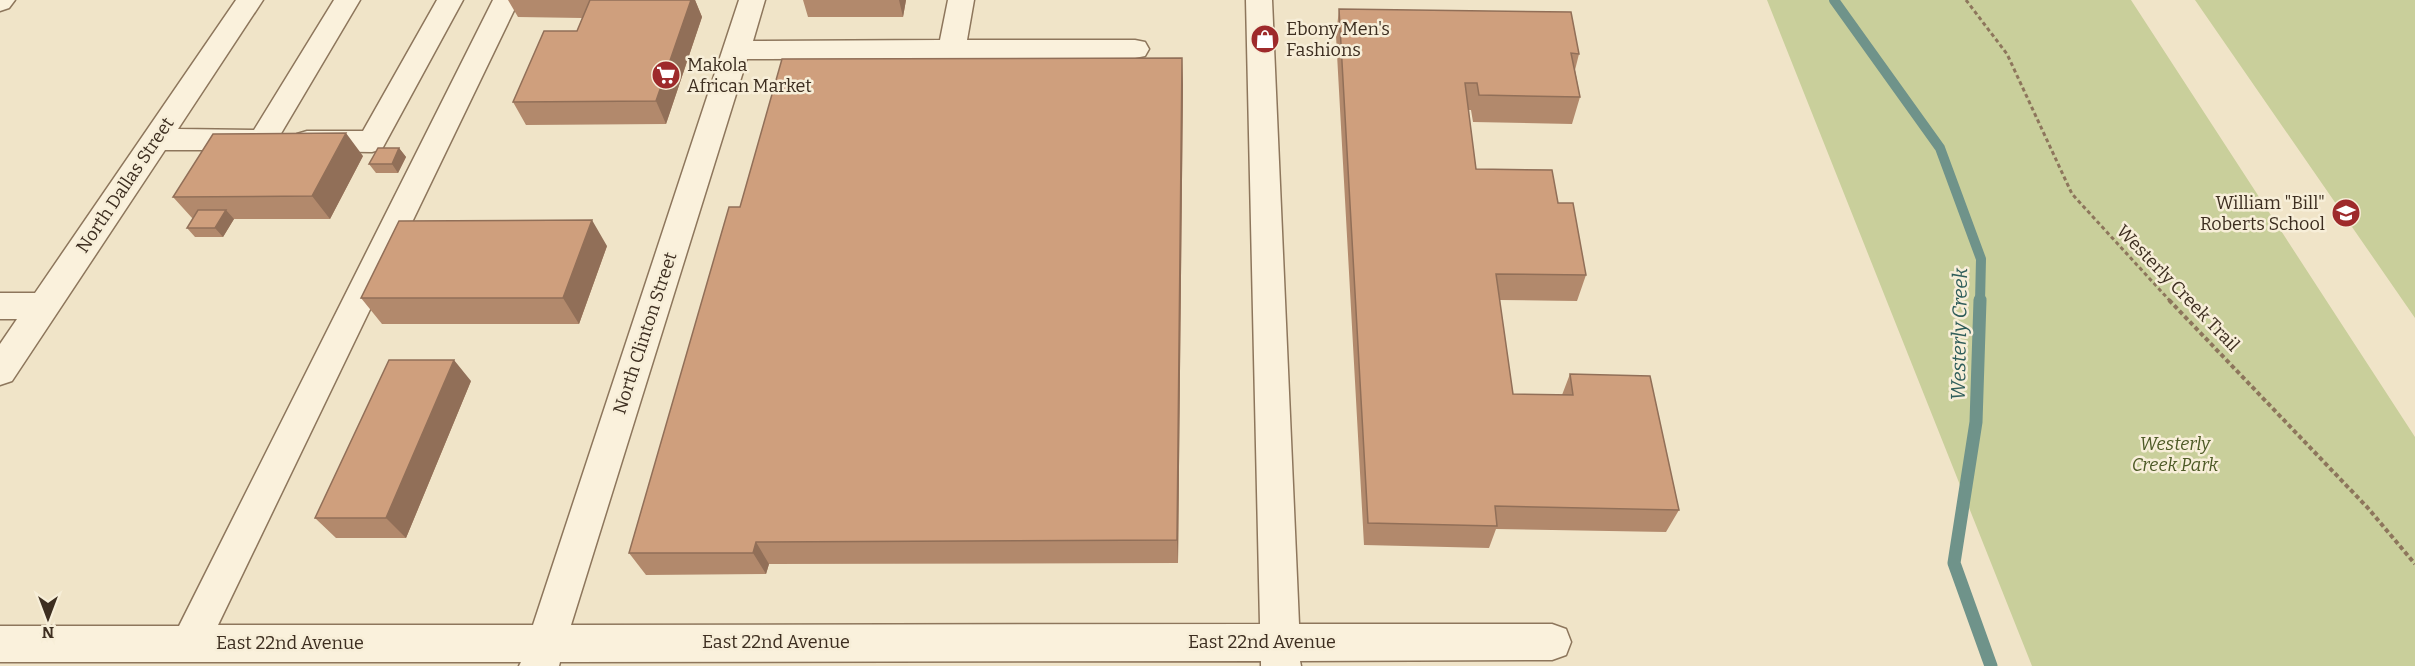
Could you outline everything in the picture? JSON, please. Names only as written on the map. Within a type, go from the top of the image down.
[{"type":"street","name":"North Dallas Street","points":[[0,371],[250,0]]},
{"type":"street","points":[[263,140],[347,0]]},
{"type":"street","points":[[156,139],[372,142],[450,0]]},
{"type":"street","points":[[190,643],[506,0]]},
{"type":"street","name":"North Clinton Street","points":[[542,654],[752,0]]},
{"type":"street","points":[[952,49],[961,0]]},
{"type":"street","points":[[1259,0],[1280,654]]},
{"type":"street","points":[[736,50],[1135,49]]},
{"type":"street","points":[[0,306],[43,306]]},
{"type":"street","name":"East 22nd Avenue","points":[[0,644],[84,655],[190,643],[306,654],[1280,654],[1552,642]]},
{"type":"path","name":"Westerly Creek Trail","points":[[1966,0],[2007,54],[2072,194],[2139,270],[2253,385],[2367,507],[2415,564]]},
{"type":"green space","name":"Westerly Creek Park","points":[[1767,0],[2131,0],[2415,437],[2415,666],[2032,666]]},
{"type":"green space","points":[[2195,0],[2415,0],[2415,318]]},
{"type":"building","points":[[590,0],[691,0],[656,101],[513,102],[544,31],[577,31]]},
{"type":"building","points":[[1339,9],[1571,12],[1579,54],[1571,53],[1580,97],[1479,95],[1477,83],[1465,83],[1476,169],[1552,170],[1558,203],[1573,203],[1586,275],[1496,274],[1513,394],[1573,395],[1570,374],[1650,376],[1679,510],[1495,506],[1497,526],[1368,523]]},
{"type":"building","points":[[1182,58],[1177,540],[756,542],[753,553],[629,553],[729,207],[740,207],[782,59]]},
{"type":"building","points":[[346,133],[312,196],[173,197],[213,134]]},
{"type":"building","points":[[378,148],[399,148],[392,164],[369,164]]},
{"type":"building","points":[[198,210],[226,210],[215,228],[187,228]]},
{"type":"building","points":[[592,220],[563,298],[361,298],[399,221]]},
{"type":"building","points":[[389,360],[454,360],[386,518],[315,518]]},
{"type":"waterway","name":"Westerly Creek","points":[[1834,0],[1940,148],[1981,259],[1980,302]]},
{"type":"waterway","name":"Westerly Creek","points":[[1980,300],[1976,422],[1954,563],[1991,666]]},
{"type":"place","name":"Ebony Men's Fashions","points":[[1265,39]]},
{"type":"place","name":"Makola African Market","points":[[666,75]]},
{"type":"place","name":"William \"Bill\" Roberts School","points":[[2346,213]]}]
